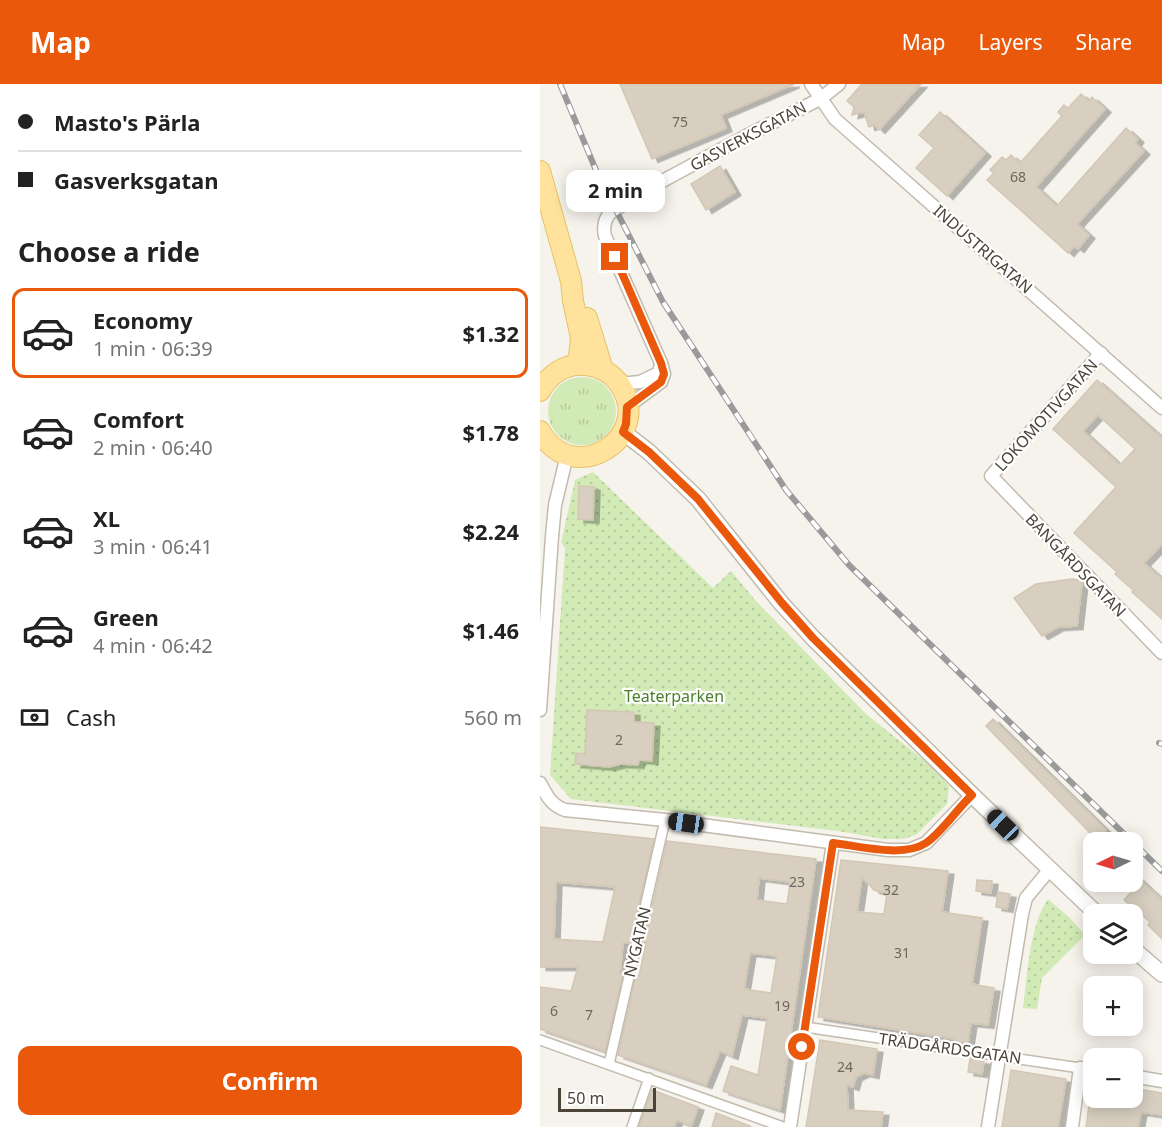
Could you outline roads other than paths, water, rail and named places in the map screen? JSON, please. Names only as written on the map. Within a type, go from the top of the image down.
[{"type":"main road","points":[[540,171],[571,281],[581,338],[579,357],[575,365]]},
{"type":"main road","points":[[571,281],[581,298],[603,370]]},
{"type":"main road","points":[[540,431],[554,448],[567,455],[583,457],[599,454],[613,445],[623,432],[627,407],[625,395],[619,384],[603,370],[588,365],[575,365],[556,372],[541,386]]},
{"type":"street","name":"INDUSTRIGATAN","points":[[811,84],[835,119],[1162,408]]},
{"type":"street","name":"GASVERKSGATAN","points":[[661,363],[605,236],[606,217],[655,185],[820,99],[839,84]]},
{"type":"street","name":"LOKOMOTIVGATAN","points":[[991,476],[1101,353]]},
{"type":"street","points":[[619,384],[653,378],[659,374],[661,363]]},
{"type":"street","points":[[627,407],[661,382],[664,374],[661,363]]},
{"type":"street","points":[[623,432],[649,452],[698,499],[754,570],[813,638],[1087,904]]},
{"type":"street","points":[[540,710],[543,616],[555,505],[567,455]]},
{"type":"street","name":"BANGÅRDSGATAN","points":[[991,476],[1162,652]]},
{"type":"street","points":[[540,783],[556,807],[565,810],[665,820],[888,850],[909,850],[926,843],[972,795]]},
{"type":"street","name":"NYGATAN","points":[[609,1064],[665,820]]},
{"type":"street","points":[[790,1127],[833,843]]},
{"type":"street","points":[[988,1127],[1022,914],[1026,898],[1050,869]]},
{"type":"street","points":[[1143,958],[1162,974]]},
{"type":"street","name":"TRÄDGÅRDSGATAN","points":[[805,1027],[1083,1068]]},
{"type":"street","points":[[540,1040],[783,1127]]},
{"type":"street","points":[[1072,1127],[1080,1068]]},
{"type":"street","points":[[632,1127],[649,1078]]},
{"type":"street","points":[[1143,1078],[1162,1081]]},
{"type":"railway","points":[[560,84],[598,175],[663,302],[786,490],[849,565],[1162,871]]},
{"type":"park label","name":"Teaterparken","points":[[674,696]]}]
